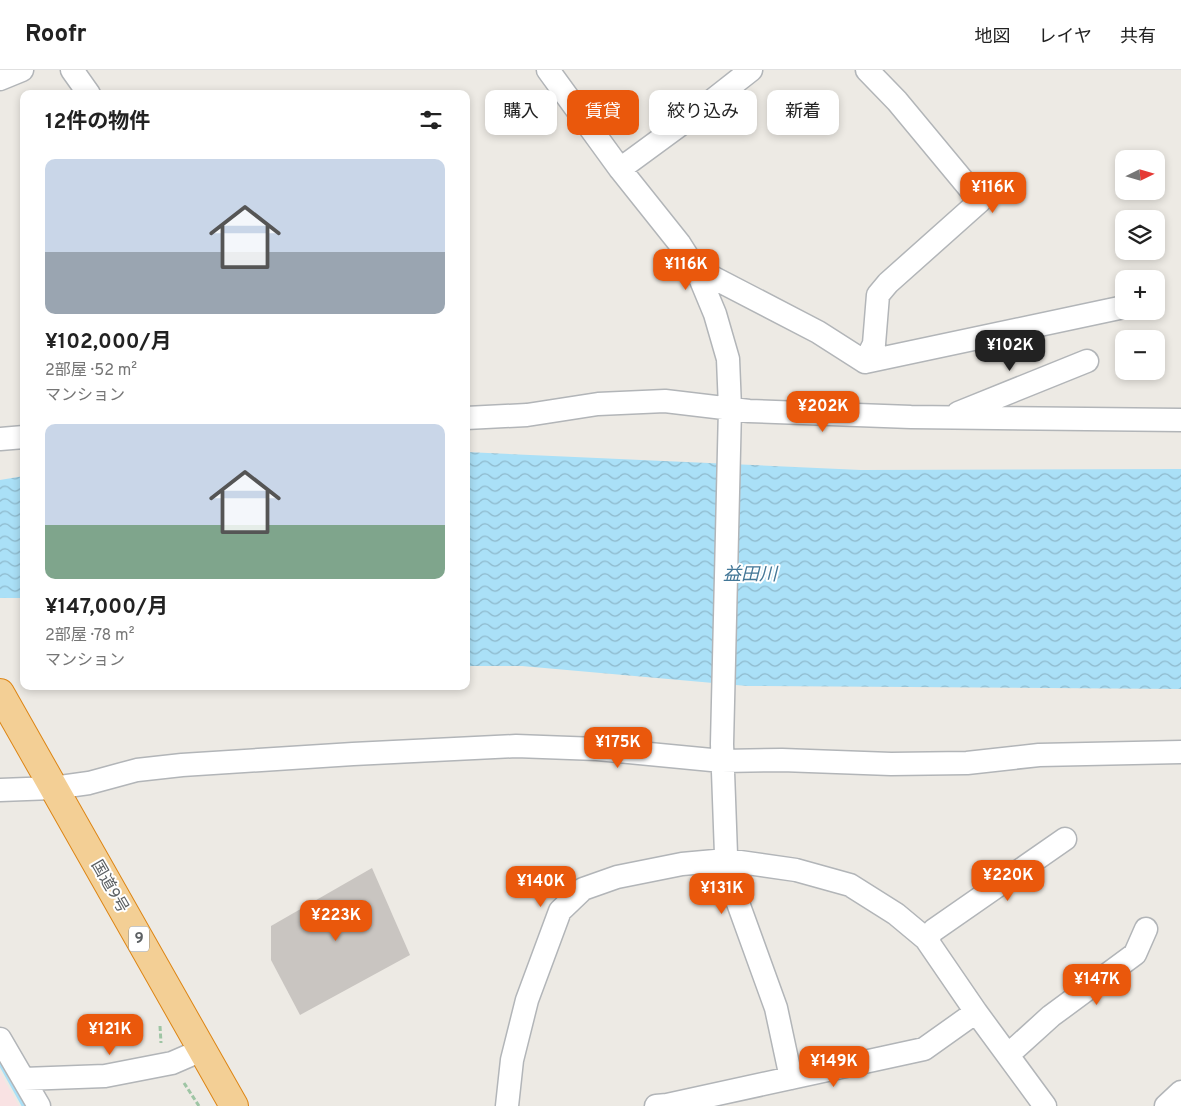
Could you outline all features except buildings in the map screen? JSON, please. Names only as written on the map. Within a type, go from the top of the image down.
[{"type":"highway","name":"国道9号","points":[[0,694],[234,1106]]},
{"type":"street","points":[[0,79],[22,70]]},
{"type":"street","points":[[72,70],[86,90]]},
{"type":"street","points":[[548,70],[620,169],[679,243],[698,273],[715,314],[728,359],[729,417],[722,753],[727,882],[738,903],[776,1008],[791,1078]]},
{"type":"street","points":[[620,169],[751,70]]},
{"type":"street","points":[[865,362],[874,344],[878,295],[888,283],[980,201],[897,101],[867,70]]},
{"type":"street","points":[[698,273],[714,278],[818,332],[865,362],[1115,309]]},
{"type":"street","points":[[948,418],[1087,361]]},
{"type":"street","points":[[470,418],[527,415],[598,404],[665,402],[729,417],[749,411],[948,418],[1181,420]]},
{"type":"street","points":[[0,439],[20,437]]},
{"type":"street","points":[[0,790],[49,779],[89,783],[137,770],[182,765],[516,746],[722,753],[782,760],[901,764],[967,762],[1039,755],[1181,752]]},
{"type":"street","points":[[926,940],[934,930],[1066,840]]},
{"type":"street","points":[[506,1106],[512,1060],[527,1000],[560,911],[583,889],[617,877],[682,864],[726,860],[796,870],[850,885],[896,914],[926,940],[1045,1106]]},
{"type":"street","points":[[1008,1055],[1051,1016],[1135,954],[1146,929]]},
{"type":"street","points":[[663,1106],[924,1049],[976,1012]]},
{"type":"street","points":[[0,1039],[39,1106]]},
{"type":"street","points":[[24,1079],[105,1076],[172,1063],[202,1050]]},
{"type":"street","points":[[1166,1106],[1181,1092]]},
{"type":"path","points":[[184,1084],[199,1106]]},
{"type":"shaded area","points":[[0,1072],[19,1106],[0,1106]]},
{"type":"water","name":"益田川","points":[[470,452],[861,470],[1181,469],[1181,689],[747,686],[522,666],[470,666]]},
{"type":"water","points":[[20,477],[20,598],[0,598],[0,480]]},
{"type":"waterway","points":[[0,1061],[25,1106]]}]
